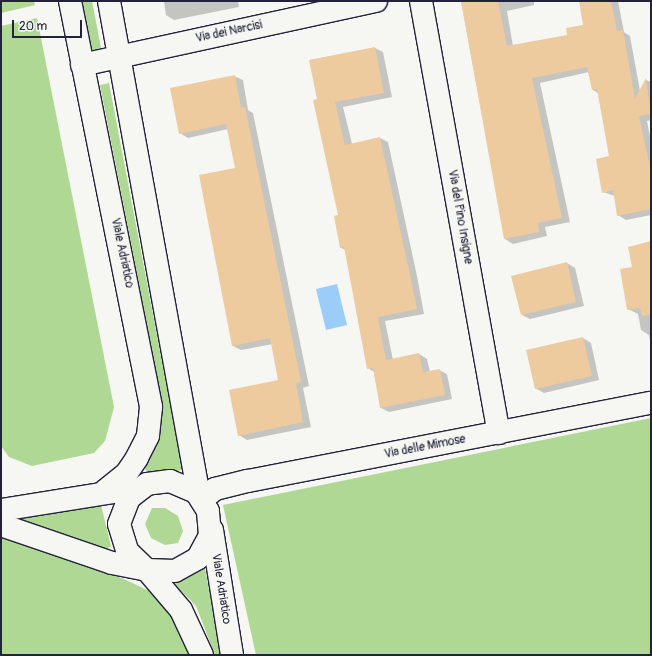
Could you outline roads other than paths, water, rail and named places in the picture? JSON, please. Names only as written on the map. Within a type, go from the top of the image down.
[{"type":"street","name":"Viale Adriatico","points":[[70,1],[151,407],[148,436],[138,458],[127,473],[105,491]]},
{"type":"street","points":[[2,513],[112,563],[147,570],[175,571],[187,566],[205,548],[211,522],[203,499],[198,490],[109,1]]},
{"type":"street","name":"Via dei Narcisi","points":[[82,65],[120,55],[376,1]]},
{"type":"street","name":"Via del Pino Insigne","points":[[421,1],[499,433]]},
{"type":"street","name":"Via delle Mimose","points":[[203,499],[216,489],[248,480],[651,403]]},
{"type":"street","points":[[2,513],[105,491],[139,488],[156,481],[170,481],[184,485],[203,499]]},
{"type":"street","points":[[139,488],[122,511],[119,524],[127,552],[147,570],[181,610],[202,655]]},
{"type":"street","name":"Viale Adriatico","points":[[211,522],[232,655]]},
{"type":"water","points":[[337,284],[347,325],[326,330],[316,289]]}]
